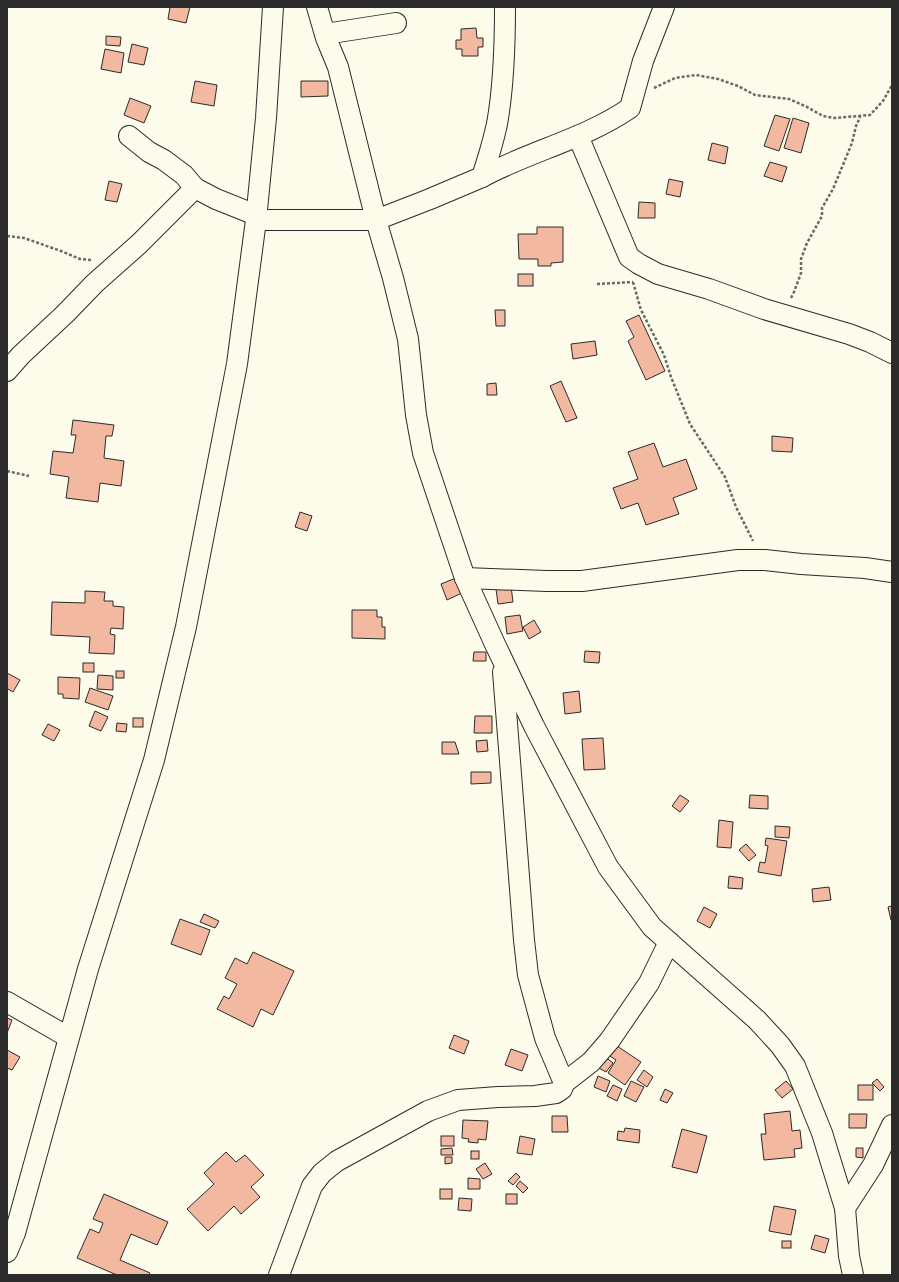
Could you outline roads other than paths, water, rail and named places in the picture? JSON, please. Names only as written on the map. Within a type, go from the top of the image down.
[{"type":"street","points":[[7,1252],[15,1233],[90,962],[154,760],[186,627],[237,364],[256,217],[266,118],[273,7]]},
{"type":"street","points":[[316,7],[338,67],[408,340],[416,415],[423,453],[465,578],[534,726],[608,867],[652,927],[757,1020],[780,1045],[795,1066],[822,1133],[845,1208],[849,1256],[854,1275]]},
{"type":"street","points":[[482,177],[497,123],[504,70],[505,7]]},
{"type":"street","points":[[129,136],[149,152],[180,172],[195,188],[256,217],[376,220],[430,199],[518,160],[599,127],[630,108],[643,61],[664,7]]},
{"type":"street","points":[[325,34],[396,22]]},
{"type":"street","points":[[578,136],[629,257],[639,264],[658,274],[849,334],[892,353]]},
{"type":"street","points":[[7,371],[21,355],[195,188]]},
{"type":"street","points":[[465,578],[582,581],[738,560],[765,560],[865,568],[892,572]]},
{"type":"street","points":[[502,660],[528,975],[545,1038],[564,1083]]},
{"type":"street","points":[[279,1275],[312,1186],[322,1173],[337,1161],[428,1111],[458,1100],[535,1096],[556,1093],[562,1089],[564,1083],[591,1062],[610,1040],[649,983],[669,942]]},
{"type":"street","points":[[7,1002],[68,1037]]},
{"type":"street","points":[[845,1208],[873,1165],[892,1125]]}]
